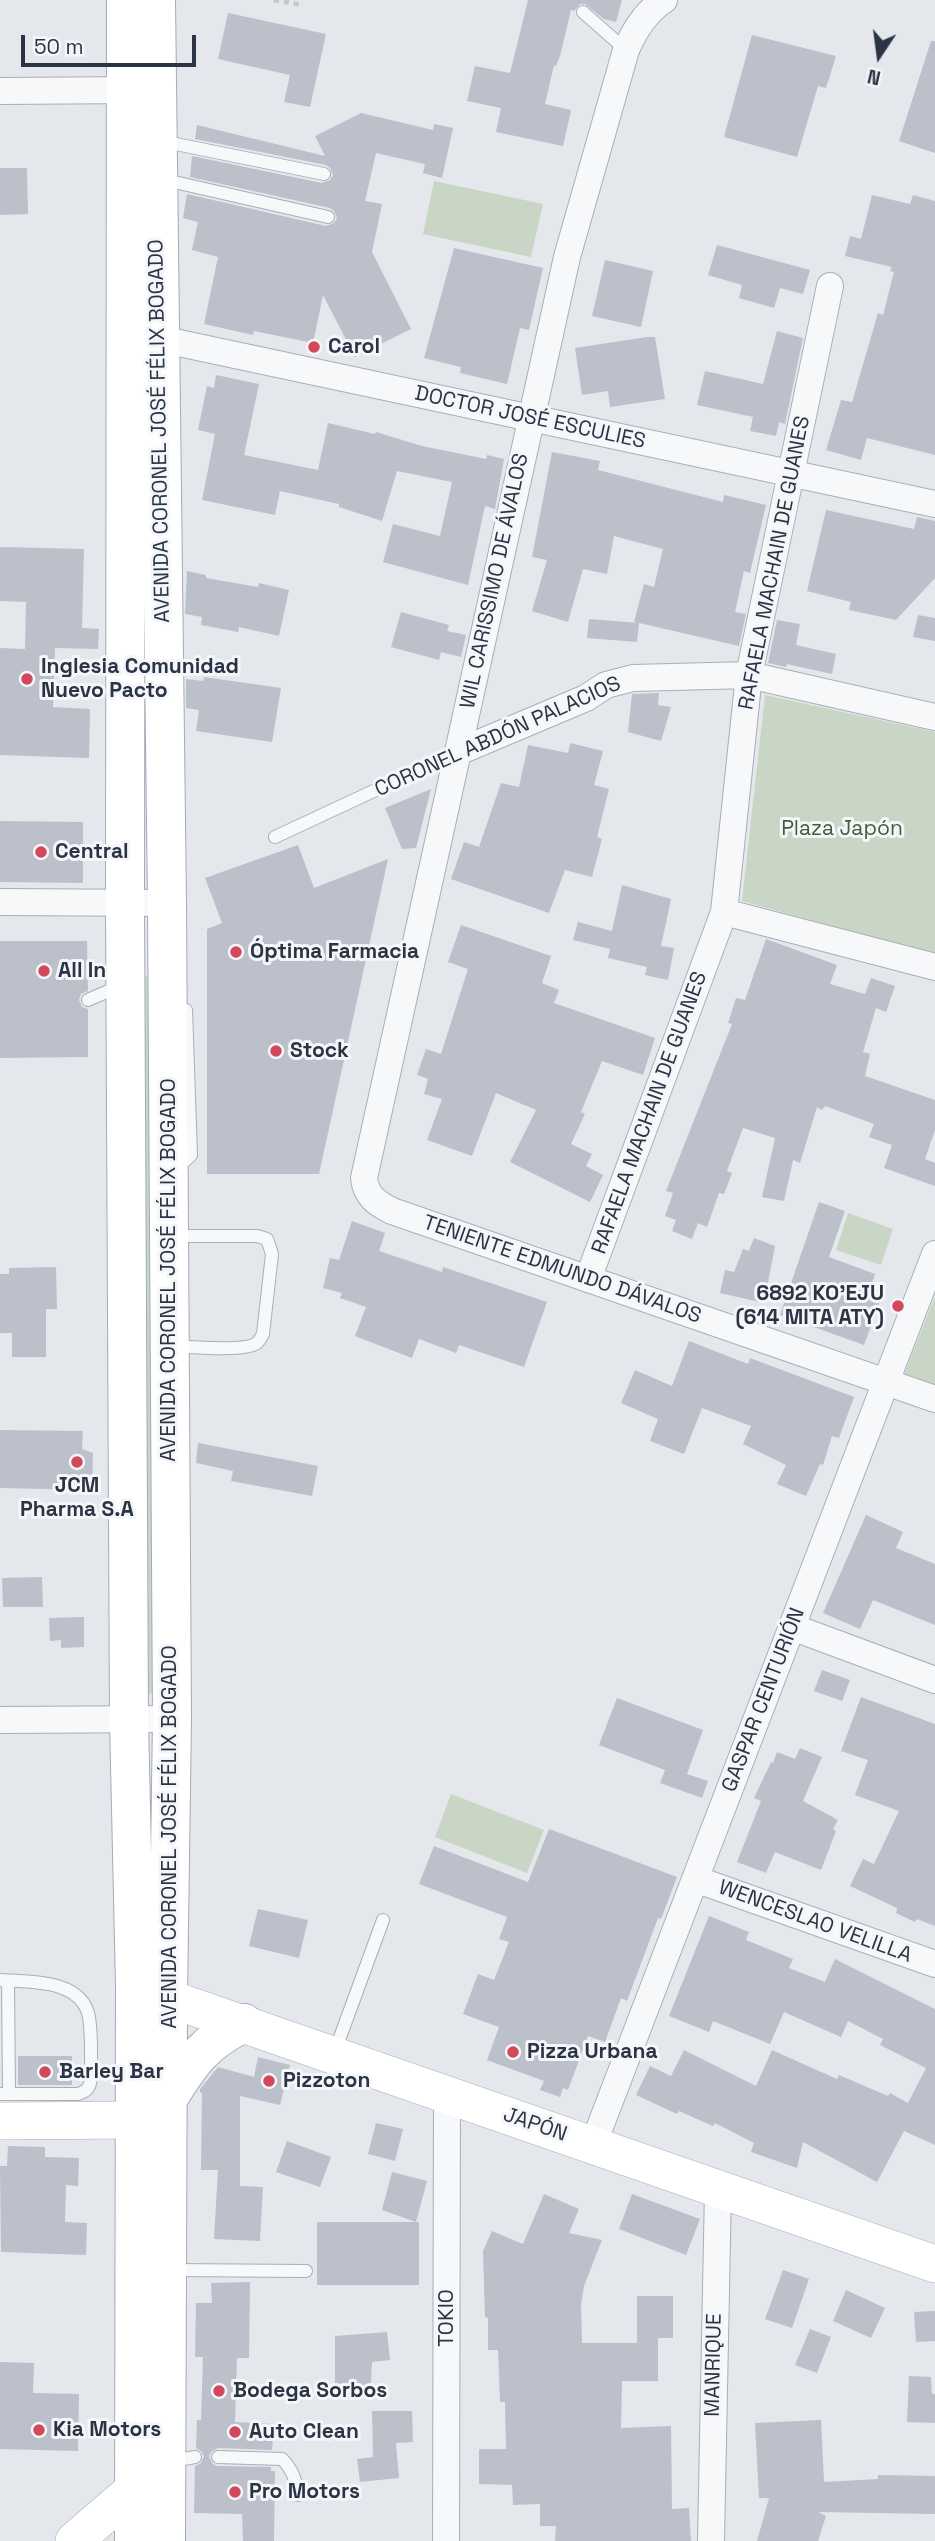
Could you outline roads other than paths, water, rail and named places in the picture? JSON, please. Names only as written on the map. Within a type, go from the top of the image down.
[{"type":"main road","name":"AVENIDA CORONEL JOSÉ FÉLIX BOGADO","points":[[126,0],[141,90],[157,141],[157,178],[142,336],[167,903],[177,978],[169,1174],[172,1719],[151,1992],[135,2120],[134,2541]]},
{"type":"main road","name":"AVENIDA CORONEL JOSÉ FÉLIX BOGADO","points":[[156,0],[141,90],[142,336],[125,904],[129,1720],[151,1992],[168,2099],[167,2270],[181,2460],[166,2541]]},
{"type":"main road","points":[[168,2099],[196,2056],[220,2035],[244,2023]]},
{"type":"street","name":"WIL CARISSIMO DE ÁVALOS","points":[[364,1178],[567,257],[626,50],[631,38],[657,3]]},
{"type":"street","points":[[0,91],[141,90]]},
{"type":"street","name":"RAFAELA MACHAIN DE GUANES","points":[[587,1279],[724,912],[749,675],[830,286]]},
{"type":"street","name":"DOCTOR JOSÉ ESCULIES","points":[[142,336],[935,503]]},
{"type":"street","name":"CORONEL ABDÓN PALACIOS","points":[[458,752],[586,698],[606,685],[634,678],[749,675],[935,717]]},
{"type":"street","points":[[0,902],[167,903]]},
{"type":"street","points":[[724,912],[935,967]]},
{"type":"street","name":"TENIENTE EDMUNDO DÁVALOS","points":[[364,1178],[369,1195],[382,1206],[935,1399]]},
{"type":"street","name":"GASPAR CENTURIÓN","points":[[593,2145],[935,1254]]},
{"type":"street","points":[[792,1627],[935,1680]]},
{"type":"street","points":[[0,1720],[172,1719]]},
{"type":"street","name":"WENCESLAO VELILLA","points":[[695,1879],[935,1964]]},
{"type":"street","name":"JAPÓN","points":[[151,1992],[935,2264]]},
{"type":"street","name":"TOKIO","points":[[446,2541],[447,2094]]},
{"type":"street","points":[[3,2103],[135,2120]]},
{"type":"street","name":"MANRIQUE","points":[[710,2541],[718,2189]]},
{"type":"street","points":[[74,2541],[135,2489],[181,2460]]},
{"type":"lane","points":[[583,12],[626,50]]},
{"type":"lane","points":[[157,141],[324,174]]},
{"type":"lane","points":[[157,178],[328,217]]},
{"type":"lane","name":"CORONEL ABDÓN PALACIOS","points":[[275,837],[458,752]]},
{"type":"lane","points":[[88,1000],[126,983]]},
{"type":"lane","points":[[169,1236],[257,1236],[267,1239],[272,1254],[263,1334],[259,1341],[254,1345],[231,1348],[170,1346]]},
{"type":"lane","points":[[334,2055],[383,1920]]},
{"type":"lane","points":[[4,1980],[65,1988],[76,1996],[89,2014],[91,2066],[90,2086],[86,2091],[3,2103],[4,1980]]},
{"type":"lane","points":[[167,2270],[306,2271]]},
{"type":"lane","points":[[218,2457],[282,2459],[290,2467],[298,2495]]},
{"type":"place","name":"Carol","points":[[314,347]]},
{"type":"place","name":"Inglesia Comunidad Nuevo Pacto","points":[[27,679]]},
{"type":"place","name":"Central","points":[[41,852]]},
{"type":"place","name":"Óptima Farmacia","points":[[236,952]]},
{"type":"place","name":"All In","points":[[44,971]]},
{"type":"place","name":"Stock","points":[[276,1051]]},
{"type":"place","name":"6892 KO'EJU (614 MITA ATY)","points":[[898,1306]]},
{"type":"place","name":"JCM Pharma S.A","points":[[77,1462]]},
{"type":"place","name":"Pizza Urbana","points":[[513,2052]]},
{"type":"place","name":"Barley Bar","points":[[45,2072]]},
{"type":"place","name":"Pizzoton","points":[[269,2081]]},
{"type":"place","name":"Bodega Sorbos","points":[[219,2391]]},
{"type":"place","name":"Kia Motors","points":[[39,2430]]},
{"type":"place","name":"Auto Clean","points":[[235,2432]]},
{"type":"place","name":"Pro Motors","points":[[235,2492]]},
{"type":"park label","name":"Plaza Japón","points":[[842,829]]}]
